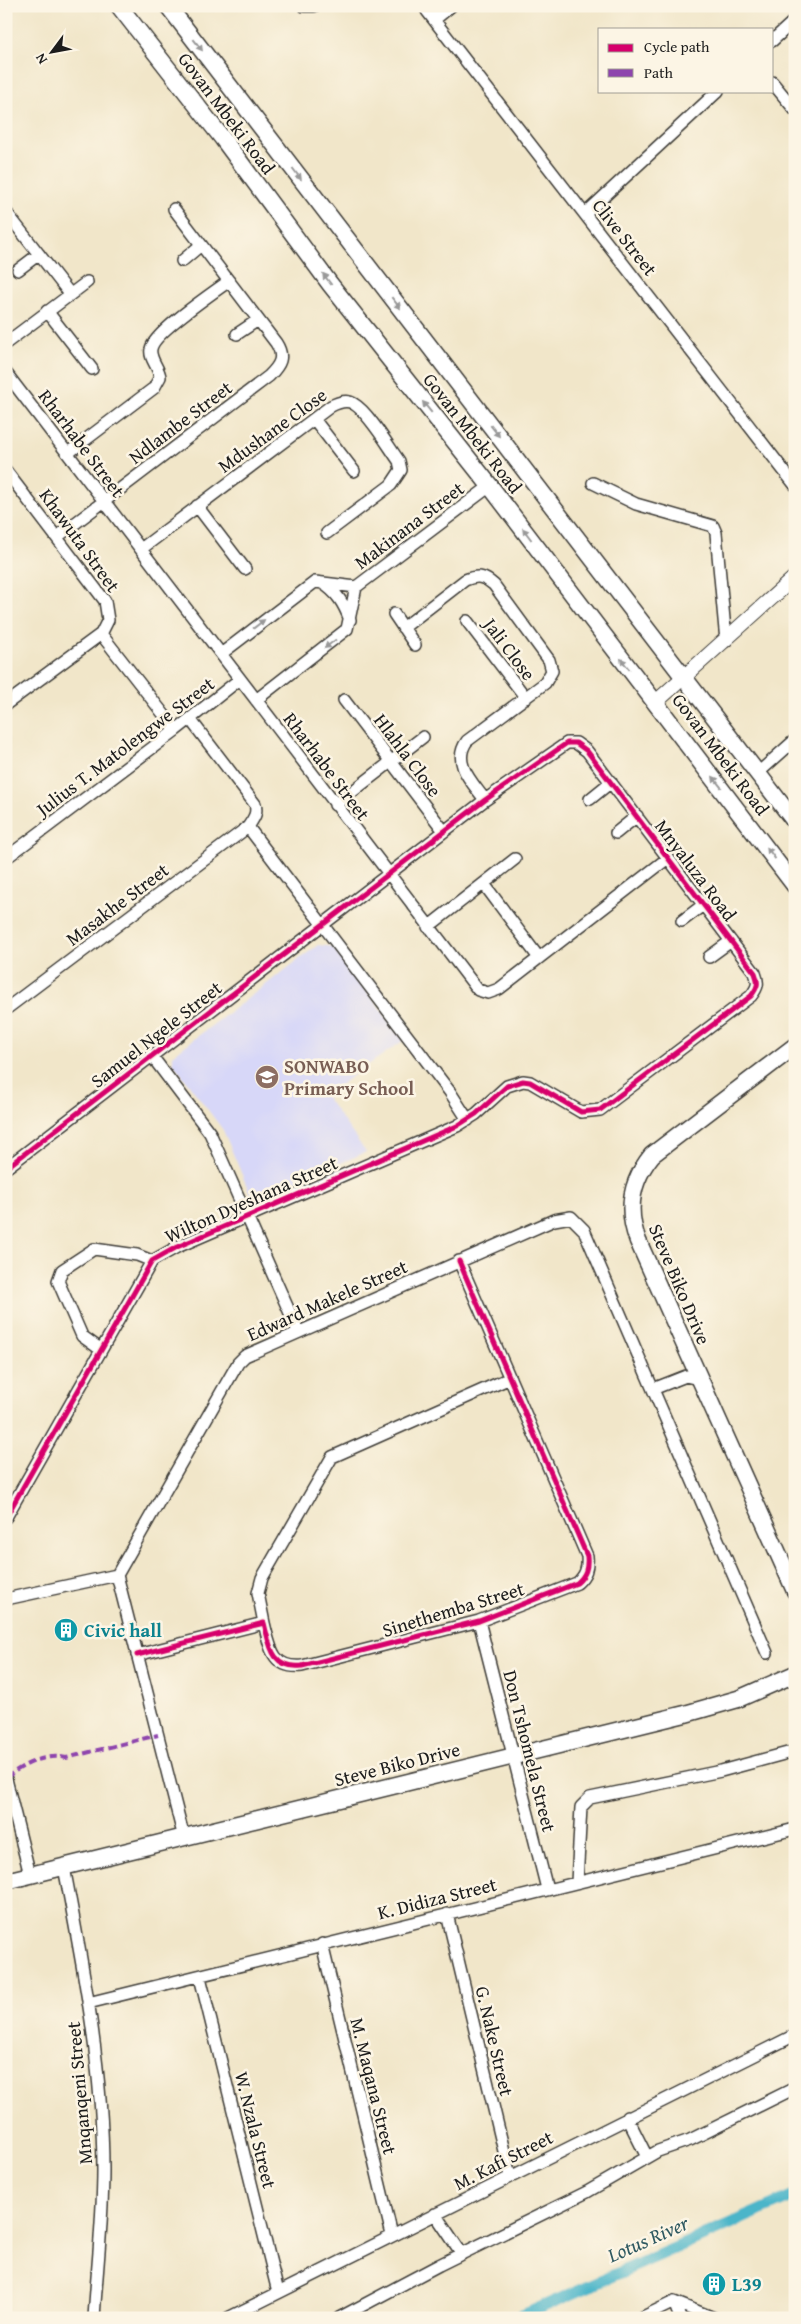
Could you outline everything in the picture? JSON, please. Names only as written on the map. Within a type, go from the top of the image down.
[{"type":"main road","name":"Govan Mbeki Road","points":[[119,6],[222,139],[330,284],[490,486],[795,886]]},
{"type":"main road","name":"Govan Mbeki Road","points":[[168,6],[795,822]]},
{"type":"main road","name":"Steve Biko Drive","points":[[795,1046],[652,1155],[638,1176],[631,1202],[633,1228],[693,1372],[795,1591]]},
{"type":"main road","name":"Steve Biko Drive","points":[[6,1881],[712,1707],[738,1699],[795,1674]]},
{"type":"street","points":[[304,6],[314,6]]},
{"type":"street","name":"Clive Street","points":[[451,6],[430,16],[795,485]]},
{"type":"street","points":[[774,39],[795,20]]},
{"type":"street","points":[[774,84],[795,110]]},
{"type":"street","points":[[585,214],[717,92]]},
{"type":"street","name":"Ndlambe Street","points":[[57,537],[276,369],[282,360],[282,352],[174,209]]},
{"type":"street","points":[[8,216],[70,294]]},
{"type":"street","points":[[182,260],[201,245]]},
{"type":"street","points":[[18,270],[39,254]]},
{"type":"street","points":[[68,453],[154,388],[160,377],[150,351],[152,343],[170,325],[228,281]]},
{"type":"street","points":[[6,343],[87,282]]},
{"type":"street","points":[[47,311],[92,369]]},
{"type":"street","points":[[237,334],[258,320]]},
{"type":"street","name":"Rharhabe Street","points":[[6,373],[472,986],[484,992],[499,989],[668,858]]},
{"type":"street","name":"Mdushane Close","points":[[141,549],[314,418],[339,402],[354,403],[362,410],[399,461],[401,470],[391,485],[327,533]]},
{"type":"street","points":[[314,418],[354,470]]},
{"type":"street","name":"Khawuta Street","points":[[6,471],[105,601],[108,620],[101,634]]},
{"type":"street","points":[[593,483],[636,504],[713,526],[716,533],[726,641]]},
{"type":"street","name":"Makinana Street","points":[[256,700],[348,629],[356,587],[490,486]]},
{"type":"street","points":[[197,506],[245,570]]},
{"type":"street","points":[[403,628],[465,580],[474,577],[488,580],[552,665],[550,678],[545,683],[467,742],[461,749],[461,765],[485,800]]},
{"type":"street","points":[[656,702],[795,578]]},
{"type":"street","points":[[320,582],[333,590],[340,599],[350,620]]},
{"type":"street","points":[[220,654],[310,585],[320,582],[356,587]]},
{"type":"street","points":[[394,614],[415,645]]},
{"type":"street","name":"Jali Close","points":[[467,621],[526,698]]},
{"type":"street","points":[[6,704],[101,634],[176,730]]},
{"type":"street","name":"Julius T. Matolengwe Street","points":[[6,858],[176,730],[240,679]]},
{"type":"street","name":"Hlahla Close","points":[[344,700],[444,831]]},
{"type":"street","points":[[190,719],[255,804],[255,816],[248,827],[450,1092],[468,1120]]},
{"type":"street","points":[[335,805],[423,737]]},
{"type":"street","points":[[758,773],[795,740]]},
{"type":"street","name":"Mnyaluza Road","points":[[323,923],[485,800],[567,743],[576,743],[587,752],[611,782],[755,973],[758,988],[751,996],[609,1105],[590,1113],[581,1112],[530,1082],[523,1082],[507,1086],[468,1120]]},
{"type":"street","points":[[590,798],[611,782]]},
{"type":"street","name":"Mnyaluza Road","points":[[616,833],[637,816]]},
{"type":"street","name":"Masakhe Street","points":[[6,1009],[248,827]]},
{"type":"street","points":[[428,927],[515,859]]},
{"type":"street","points":[[484,884],[539,958]]},
{"type":"street","name":"Mnyaluza Road","points":[[682,921],[703,905]]},
{"type":"street","name":"Samuel Ngele Street","points":[[6,1168],[323,923]]},
{"type":"street","name":"Mnyaluza Road","points":[[709,957],[730,940]]},
{"type":"street","points":[[152,1055],[210,1133],[298,1331]]},
{"type":"street","name":"Wilton Dyeshana Street","points":[[6,1516],[152,1261],[177,1247],[468,1120]]},
{"type":"street","name":"Edward Makele Street","points":[[116,1575],[238,1363],[251,1352],[554,1220],[568,1216],[574,1218],[584,1230],[653,1389]]},
{"type":"street","points":[[100,1349],[82,1336],[59,1287],[59,1276],[62,1270],[94,1249],[137,1255],[152,1261]]},
{"type":"street","name":"Sinethemba Street","points":[[459,1261],[510,1378],[587,1556],[587,1572],[577,1583],[479,1621],[293,1667],[280,1663],[276,1658],[264,1623],[258,1593],[262,1578],[332,1457],[510,1378]]},
{"type":"street","points":[[693,1372],[653,1389],[767,1653]]},
{"type":"street","points":[[6,1600],[116,1575],[184,1838]]},
{"type":"street","name":"Don Tshomela Street","points":[[479,1621],[547,1889]]},
{"type":"street","points":[[137,1655],[264,1623]]},
{"type":"street","points":[[577,1882],[581,1807],[590,1798],[721,1771],[795,1751]]},
{"type":"street","points":[[6,1779],[30,1875]]},
{"type":"street","name":"K. Didiza Street","points":[[88,2003],[200,1977],[322,1944],[795,1829]]},
{"type":"street","name":"Mnqanqeni Street","points":[[64,1867],[96,2055],[103,2170],[94,2318]]},
{"type":"street","name":"G. Nake Street","points":[[447,1914],[510,2176]]},
{"type":"street","name":"M. Maqana Street","points":[[322,1944],[392,2235]]},
{"type":"street","name":"W. Nzala Street","points":[[200,1977],[278,2292]]},
{"type":"street","name":"M. Kafi Street","points":[[228,2318],[795,2035]]},
{"type":"street","points":[[339,2318],[587,2192],[647,2157],[734,2120],[795,2088]]},
{"type":"street","points":[[628,2117],[647,2157]]},
{"type":"street","points":[[435,2214],[462,2254]]},
{"type":"street","points":[[641,2318],[674,2302],[714,2318]]},
{"type":"street","points":[[674,2302],[680,2318]]},
{"type":"shaded area","name":"SONWABO Primary School","points":[[318,945],[334,947],[404,1040],[331,1091],[326,1097],[366,1152],[260,1199],[251,1196],[223,1130],[173,1063],[173,1055]]},
{"type":"waterway","name":"Lotus River","points":[[517,2318],[795,2195]]},
{"type":"marked path","points":[[6,1778],[34,1761],[50,1757],[66,1758],[158,1735]]},
{"type":"cycle path","points":[[6,1168],[485,800],[567,743],[576,743],[587,751],[755,973],[757,980],[757,985],[751,996],[600,1110],[581,1112],[530,1082],[523,1081],[507,1086],[476,1114],[457,1126],[177,1247],[152,1261],[6,1517]]},
{"type":"cycle path","points":[[137,1655],[264,1623],[271,1648],[278,1660],[284,1664],[302,1666],[479,1621],[577,1583],[582,1577],[587,1568],[587,1556],[459,1261]]},
{"type":"place","name":"SONWABO Primary School","points":[[267,1077]]},
{"type":"place","name":"Civic hall","points":[[66,1630]]},
{"type":"place","name":"L39","points":[[714,2284]]}]
